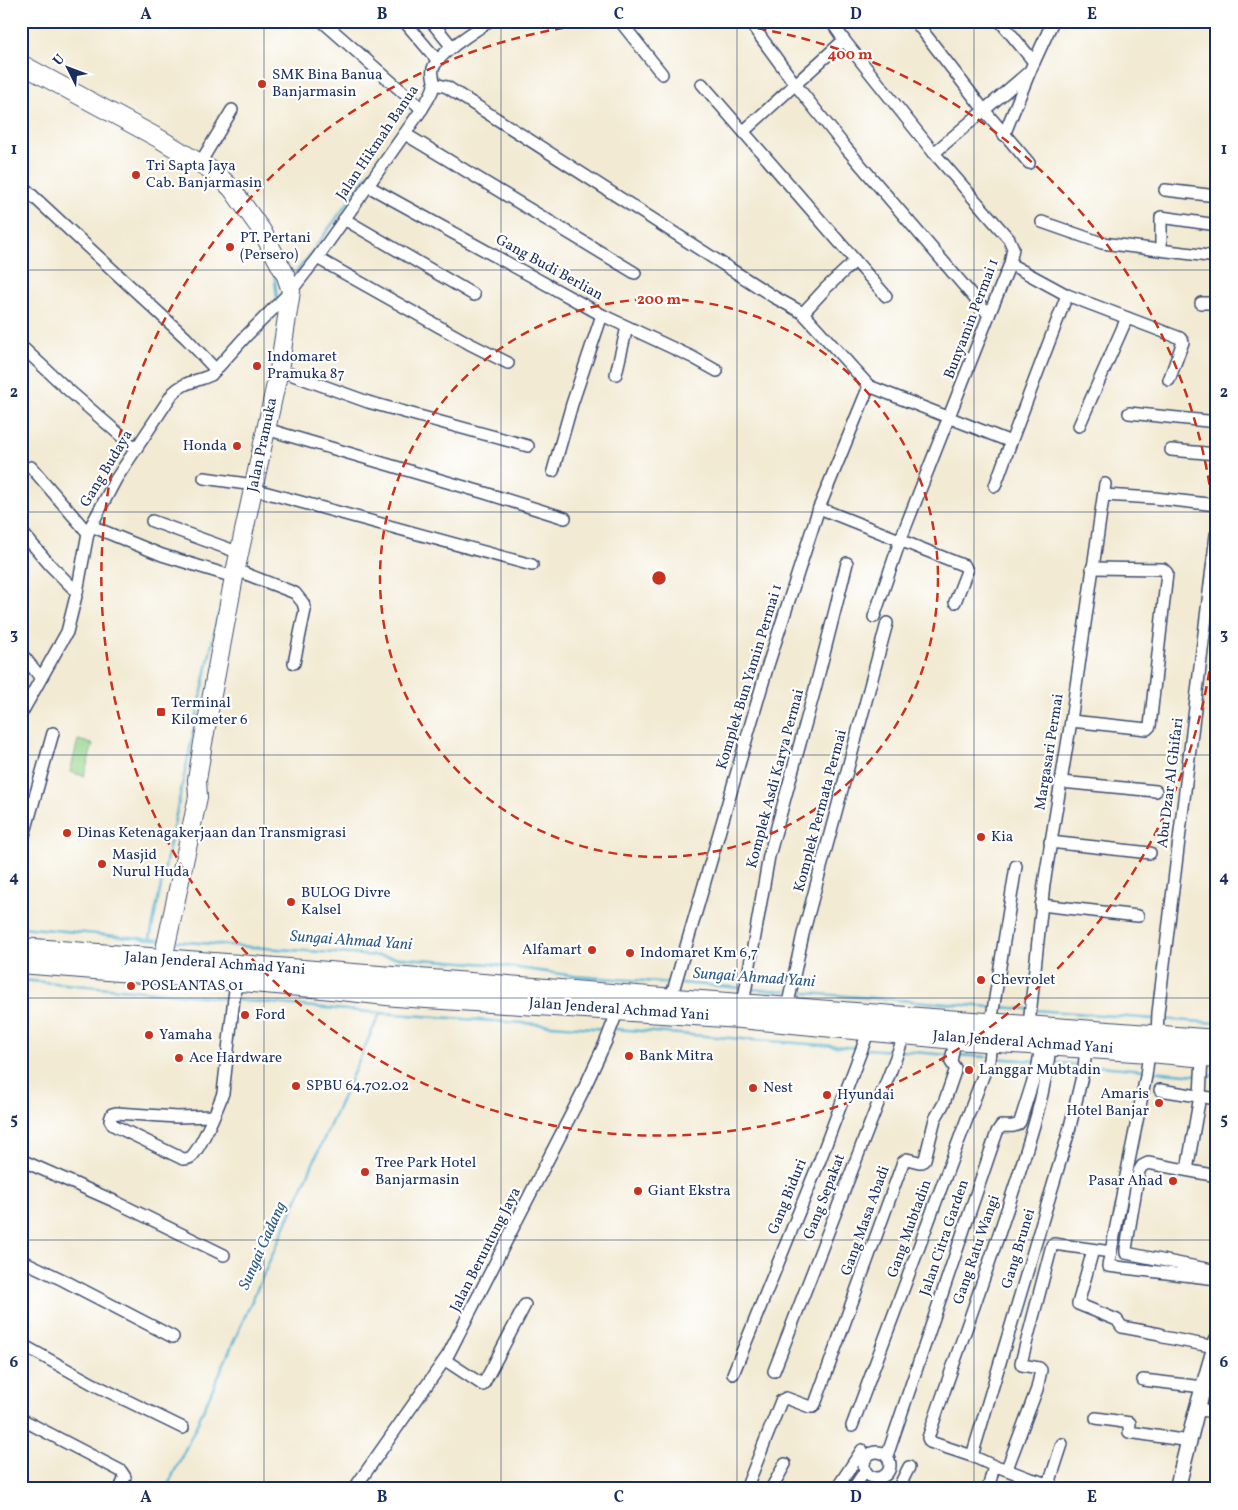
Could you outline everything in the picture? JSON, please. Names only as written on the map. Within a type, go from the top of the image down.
[{"type":"highway","name":"Jalan Jenderal Achmad Yani","points":[[21,948],[158,954],[674,988],[743,1004],[787,1008],[839,1020],[865,1043],[953,1050],[1030,1013],[1153,1044],[1205,1067]]},
{"type":"highway","name":"Jalan Jenderal Achmad Yani","points":[[21,963],[158,954],[235,988],[396,996],[615,1019],[839,1020],[992,1031],[1044,1057],[1085,1059],[1153,1044],[1217,1040]]},
{"type":"main road","points":[[21,64],[160,139],[216,174],[232,189],[262,231],[286,276],[291,291]]},
{"type":"main road","name":"Jalan Pramuka","points":[[158,954],[198,797],[197,780],[237,567],[279,370],[291,291]]},
{"type":"street","points":[[322,21],[422,109]]},
{"type":"street","points":[[404,21],[438,61],[452,47],[488,22]]},
{"type":"street","points":[[431,21],[452,47]]},
{"type":"street","points":[[620,21],[662,74]]},
{"type":"street","points":[[749,21],[795,84],[846,148],[989,315]]},
{"type":"street","name":"Bunyamin Permai 1","points":[[831,21],[934,153],[1009,239],[1013,248],[1010,264],[900,541],[874,617]]},
{"type":"street","points":[[915,21],[1004,135],[1029,163]]},
{"type":"street","points":[[1000,21],[1032,66]]},
{"type":"street","points":[[1004,135],[1032,66],[1053,21]]},
{"type":"street","points":[[744,131],[844,40]]},
{"type":"street","name":"Jalan Hikmah Banua","points":[[291,291],[317,258],[422,109],[435,84],[433,70],[438,61]]},
{"type":"street","points":[[934,153],[1032,66]]},
{"type":"street","points":[[435,84],[447,87],[774,297],[803,313],[869,386],[1012,442]]},
{"type":"street","points":[[702,84],[886,296]]},
{"type":"street","points":[[200,163],[232,110]]},
{"type":"street","points":[[405,134],[635,273]]},
{"type":"street","points":[[21,185],[186,338],[216,370]]},
{"type":"street","name":"Gang Budi Berlian","points":[[368,186],[602,315],[692,357],[717,371]]},
{"type":"street","points":[[1165,190],[1217,196]]},
{"type":"street","points":[[1161,249],[1161,217],[1217,225]]},
{"type":"street","points":[[344,219],[474,295]]},
{"type":"street","points":[[1042,222],[1102,243],[1217,257]]},
{"type":"street","points":[[317,258],[470,344],[508,363]]},
{"type":"street","points":[[803,313],[855,261]]},
{"type":"street","points":[[1010,264],[1067,295],[1180,338],[1183,341],[1169,380]]},
{"type":"street","name":"Gang Budaya","points":[[21,714],[65,637],[77,592],[89,530],[116,479],[173,393],[184,383],[211,375],[246,336],[291,291]]},
{"type":"street","points":[[995,486],[1067,295]]},
{"type":"street","points":[[1201,303],[1217,303]]},
{"type":"street","points":[[553,471],[572,404],[602,315]]},
{"type":"street","points":[[1079,426],[1127,318]]},
{"type":"street","points":[[616,374],[627,327]]},
{"type":"street","points":[[21,346],[136,448]]},
{"type":"street","points":[[279,370],[368,402],[528,446]]},
{"type":"street","name":"Komplek Bun Yamin Permai 1","points":[[674,988],[768,664],[819,508],[869,386]]},
{"type":"street","points":[[1129,413],[1217,422]]},
{"type":"street","points":[[266,429],[565,518]]},
{"type":"street","points":[[1171,450],[1217,454]]},
{"type":"street","points":[[31,467],[89,530],[162,555],[237,567]]},
{"type":"street","points":[[204,478],[254,487],[532,565]]},
{"type":"street","name":"Margasari Permai","points":[[1030,1013],[1041,905],[1071,721],[1104,489],[1154,498],[1217,505]]},
{"type":"street","points":[[819,508],[900,541],[961,563],[966,567],[967,571],[955,602]]},
{"type":"street","points":[[152,521],[237,567],[295,593],[303,603],[305,610],[294,663]]},
{"type":"street","points":[[21,531],[77,592]]},
{"type":"street","name":"Abu Dzar Al Ghifari","points":[[1112,1252],[1153,1044],[1216,535]]},
{"type":"street","name":"Komplek Asdi Karya Permai","points":[[743,1004],[769,856],[847,563]]},
{"type":"street","points":[[1071,721],[1147,729],[1150,726],[1167,573],[1163,569],[1092,568]]},
{"type":"street","name":"Komplek Permata Permai","points":[[787,1008],[803,934],[887,623]]},
{"type":"street","points":[[21,652],[41,678]]},
{"type":"street","points":[[21,846],[53,733]]},
{"type":"street","points":[[1061,782],[1156,791]]},
{"type":"street","points":[[1050,842],[1150,853]]},
{"type":"street","name":"Gang Mubtadin","points":[[852,1426],[992,1031],[1016,866]]},
{"type":"street","points":[[1041,905],[1138,916]]},
{"type":"street","points":[[213,1116],[177,1117],[116,1113],[112,1114],[110,1120],[114,1126],[183,1159],[188,1159],[195,1152],[213,1116],[224,1093],[235,988]]},
{"type":"street","name":"Jalan Beruntung Jaya","points":[[354,1489],[445,1360],[464,1326],[517,1222],[615,1019]]},
{"type":"street","name":"Gang Biduri","points":[[733,1374],[820,1160],[865,1043]]},
{"type":"street","name":"Gang Sepakat","points":[[774,1372],[901,1045]]},
{"type":"street","name":"Gang Masa Abadi","points":[[746,1489],[780,1401],[786,1398],[810,1408],[815,1404],[903,1162],[907,1158],[919,1162],[925,1159],[935,1119],[944,1103],[955,1071],[951,1062],[953,1050]]},
{"type":"street","name":"Gang Ratu Wangi","points":[[972,1456],[930,1442],[928,1438],[1024,1157],[1040,1102],[1044,1057]]},
{"type":"street","name":"Jalan Citra Garden","points":[[887,1456],[997,1132],[1001,1126],[1018,1125],[1020,1122],[1044,1057]]},
{"type":"street","name":"Gang Brunei","points":[[972,1456],[1068,1135],[1085,1059]]},
{"type":"street","points":[[1187,1170],[1205,1067]]},
{"type":"street","points":[[1160,1090],[1217,1099]]},
{"type":"street","points":[[21,1160],[114,1201],[224,1255]]},
{"type":"street","points":[[1217,1176],[1148,1163],[1142,1166],[1138,1170],[1126,1249],[1126,1253],[1217,1271]]},
{"type":"street","points":[[1008,1466],[1037,1389],[1041,1370],[1021,1363],[1052,1245],[1112,1252],[1108,1266],[1217,1279]]},
{"type":"street","points":[[1093,1250],[1078,1304],[1117,1320],[1122,1327],[1160,1334],[1163,1337],[1216,1343],[1177,1489]]},
{"type":"street","points":[[21,1260],[173,1337]]},
{"type":"street","points":[[445,1360],[483,1385],[525,1305]]},
{"type":"street","points":[[21,1344],[93,1384],[183,1428]]},
{"type":"street","points":[[1143,1380],[1203,1387]]},
{"type":"street","points":[[1197,1409],[1217,1413]]},
{"type":"street","points":[[1096,1418],[1130,1423],[1129,1432],[1189,1441]]},
{"type":"street","points":[[21,1419],[121,1471],[125,1477],[120,1489]]},
{"type":"street","points":[[972,1456],[1049,1486],[1062,1444]]},
{"type":"street","points":[[839,1485],[861,1461],[874,1452],[879,1452],[887,1456],[891,1463],[887,1482],[892,1489]]},
{"type":"street","points":[[861,1461],[871,1477],[875,1478],[879,1478],[888,1472],[908,1471],[898,1489]]},
{"type":"street","points":[[853,1489],[861,1461]]},
{"type":"street","points":[[771,1489],[785,1464]]},
{"type":"street","points":[[988,1489],[994,1466]]},
{"type":"street","points":[[868,1489],[875,1478]]},
{"type":"green space","points":[[78,740],[93,744],[84,776],[70,772]]},
{"type":"waterway","points":[[294,276],[382,156]]},
{"type":"waterway","points":[[274,271],[277,299]]},
{"type":"waterway","points":[[150,938],[218,615]]},
{"type":"waterway","name":"Sungai Ahmad Yani","points":[[21,927],[161,940]]},
{"type":"waterway","name":"Sungai Ahmad Yani","points":[[174,941],[491,964],[575,976],[672,983]]},
{"type":"waterway","name":"Sungai Ahmad Yani","points":[[21,980],[231,999]]},
{"type":"waterway","name":"Sungai Ahmad Yani","points":[[680,983],[742,988]]},
{"type":"waterway","name":"Sungai Ahmad Yani","points":[[750,989],[786,991]]},
{"type":"waterway","name":"Sungai Ahmad Yani","points":[[794,992],[991,1007]]},
{"type":"waterway","name":"Sungai Ahmad Yani","points":[[236,1000],[380,1013],[607,1029]]},
{"type":"waterway","name":"Sungai Ahmad Yani","points":[[996,1007],[1028,1009]]},
{"type":"waterway","name":"Sungai Ahmad Yani","points":[[1034,1010],[1155,1019]]},
{"type":"waterway","name":"Sungai Gadang","points":[[166,1489],[193,1433],[380,1013]]},
{"type":"waterway","name":"Sungai Ahmad Yani","points":[[1161,1019],[1217,1023]]},
{"type":"waterway","name":"Sungai Ahmad Yani","points":[[615,1029],[859,1048]]},
{"type":"waterway","name":"Sungai Ahmad Yani","points":[[867,1049],[894,1051]]},
{"type":"waterway","name":"Sungai Ahmad Yani","points":[[902,1051],[949,1055]]},
{"type":"waterway","name":"Sungai Ahmad Yani","points":[[957,1055],[986,1057]]},
{"type":"waterway","name":"Sungai Ahmad Yani","points":[[992,1058],[1036,1061]]},
{"type":"waterway","name":"Sungai Ahmad Yani","points":[[1051,1062],[1081,1065]]},
{"type":"waterway","name":"Sungai Ahmad Yani","points":[[1089,1065],[1143,1070]]},
{"type":"waterway","name":"Sungai Ahmad Yani","points":[[1151,1071],[1198,1075]]},
{"type":"waterway","name":"Sungai Ahmad Yani","points":[[1203,1075],[1217,1076]]},
{"type":"place","name":"SMK Bina Banua Banjarmasin","points":[[262,84]]},
{"type":"place","name":"Tri Sapta Jaya Cab. Banjarmasin","points":[[136,175]]},
{"type":"place","name":"PT. Pertani (Persero)","points":[[230,247]]},
{"type":"place","name":"Indomaret Pramuka 87","points":[[257,366]]},
{"type":"place","name":"Honda","points":[[237,446]]},
{"type":"place","name":"Terminal Kilometer 6","points":[[161,712]]},
{"type":"place","name":"Dinas Ketenagakerjaan dan Transmigrasi","points":[[67,833]]},
{"type":"place","name":"Kia","points":[[981,837]]},
{"type":"place","name":"Masjid Nurul Huda","points":[[102,864]]},
{"type":"place","name":"BULOG Divre Kalsel","points":[[291,902]]},
{"type":"place","name":"Alfamart","points":[[592,950]]},
{"type":"place","name":"Indomaret Km 6,7","points":[[630,953]]},
{"type":"place","name":"Chevrolet","points":[[981,980]]},
{"type":"place","name":"POSLANTAS 01","points":[[131,986]]},
{"type":"place","name":"Ford","points":[[245,1015]]},
{"type":"place","name":"Yamaha","points":[[149,1035]]},
{"type":"place","name":"Bank Mitra","points":[[629,1056]]},
{"type":"place","name":"Ace Hardware","points":[[179,1058]]},
{"type":"place","name":"Langgar Mubtadin","points":[[969,1070]]},
{"type":"place","name":"SPBU 64.702.02","points":[[296,1086]]},
{"type":"place","name":"Nest","points":[[753,1088]]},
{"type":"place","name":"Hyundai","points":[[827,1095]]},
{"type":"place","name":"Amaris Hotel Banjar","points":[[1159,1103]]},
{"type":"place","name":"Tree Park Hotel Banjarmasin","points":[[365,1172]]},
{"type":"place","name":"Pasar Ahad","points":[[1173,1181]]},
{"type":"place","name":"Giant Ekstra","points":[[638,1191]]}]
